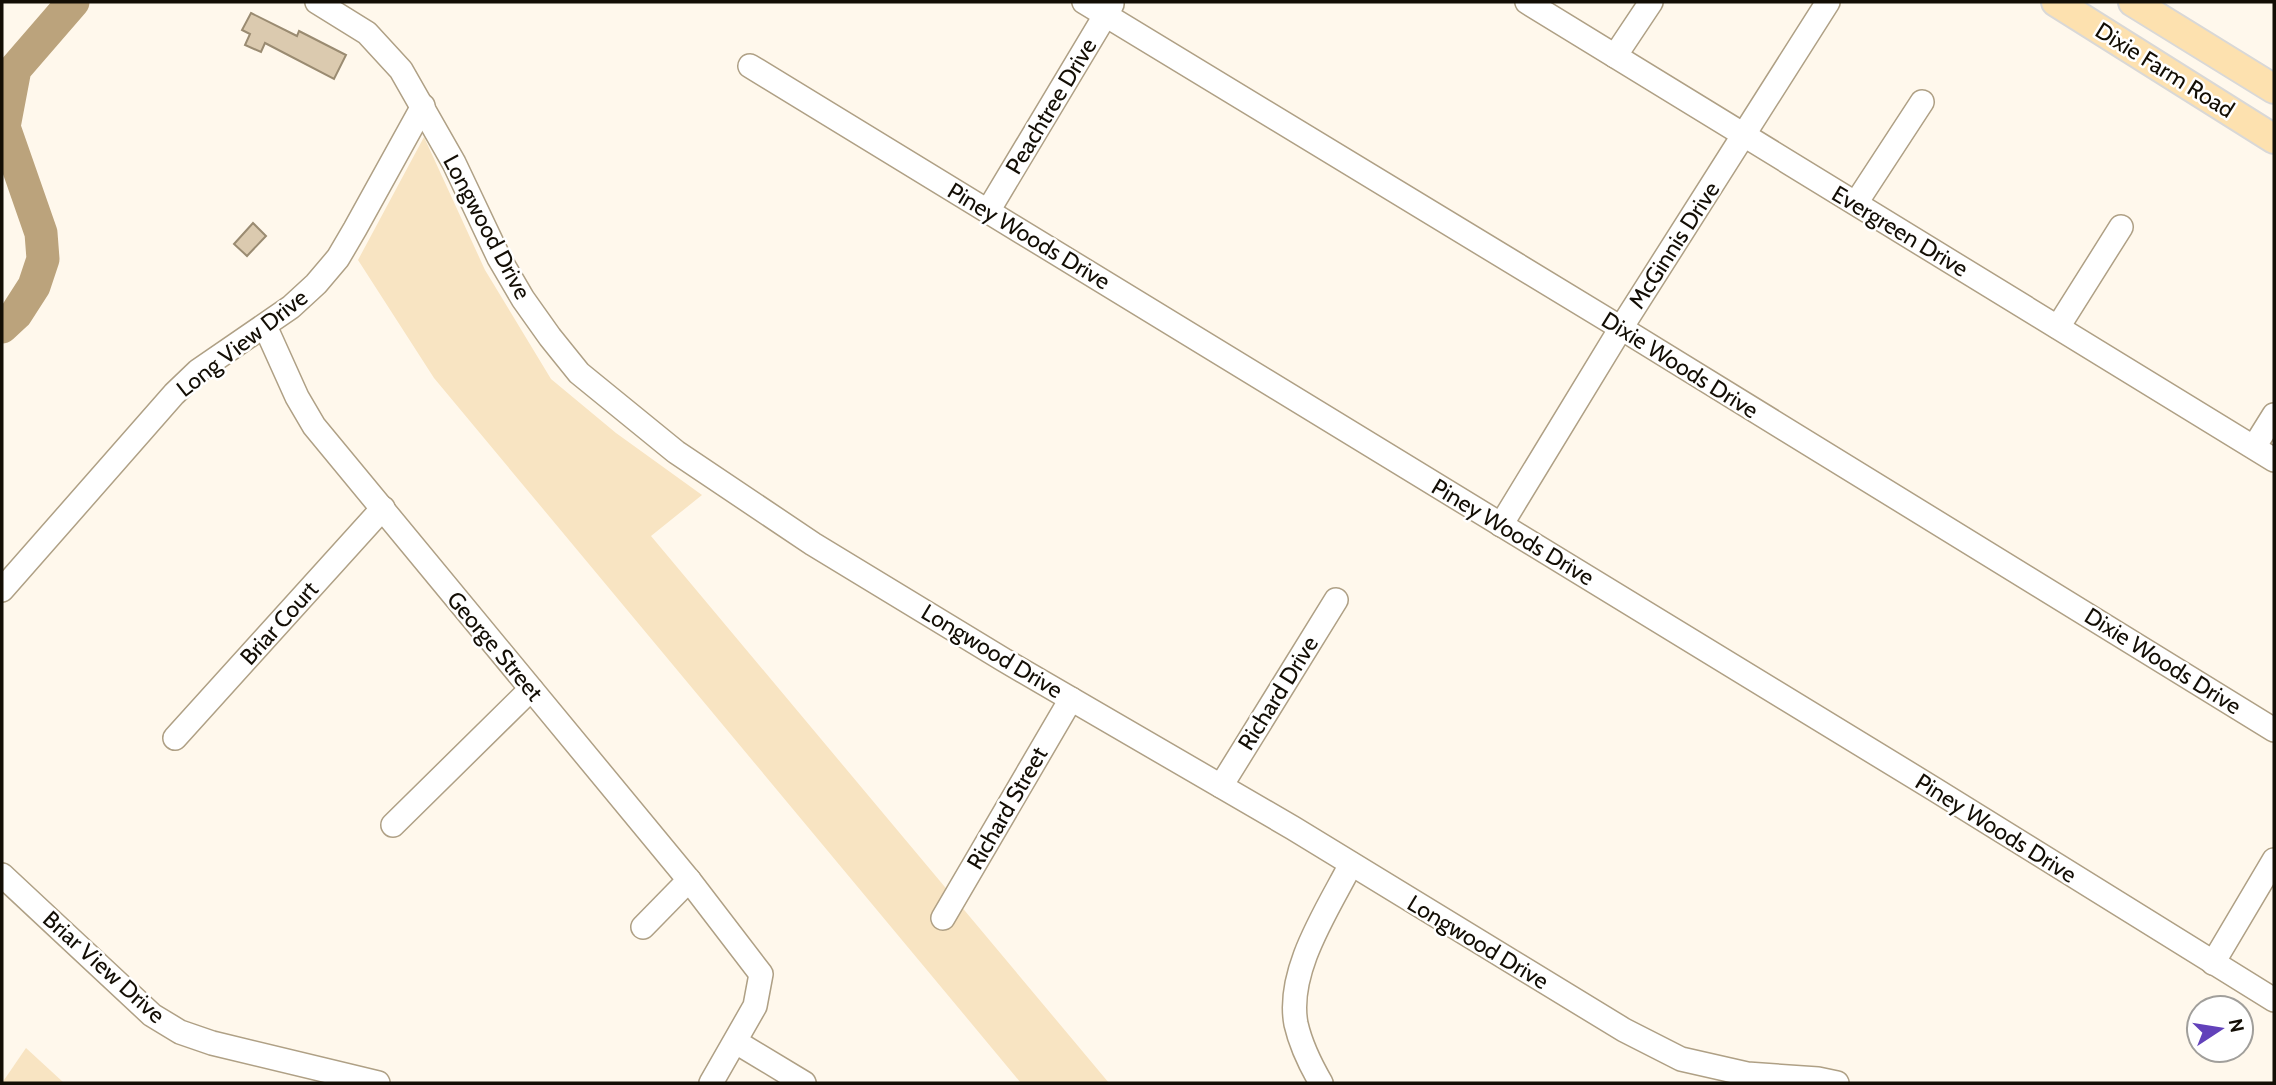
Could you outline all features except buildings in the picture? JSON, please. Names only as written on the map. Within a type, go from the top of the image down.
[{"type":"main road","name":"Dixie Farm Road","points":[[2056,2],[2274,139]]},
{"type":"main road","name":"Dixie Farm Road","points":[[2133,2],[2274,89]]},
{"type":"street","name":"Longwood Drive","points":[[317,2],[367,33],[401,70],[454,163],[499,258],[550,337],[579,373],[676,452],[814,544],[1624,1030],[1681,1059],[1748,1074],[1837,1083]]},
{"type":"street","name":"Dixie Woods Drive","points":[[1084,2],[1110,8],[1621,328],[2274,730]]},
{"type":"street","name":"Evergreen Drive","points":[[1527,2],[2274,460]]},
{"type":"street","points":[[1615,56],[1651,2]]},
{"type":"street","name":"McGinnis Drive","points":[[1501,525],[1621,328],[1828,2]]},
{"type":"street","name":"Peachtree Drive","points":[[988,211],[1110,8]]},
{"type":"street","name":"Piney Woods Drive","points":[[750,66],[2274,1000]]},
{"type":"street","points":[[1856,203],[1922,102]]},
{"type":"street","name":"Long View Drive","points":[[2,590],[174,394],[207,365],[291,307],[316,284],[338,258],[423,106]]},
{"type":"street","points":[[2058,327],[2121,227]]},
{"type":"street","name":"George Street","points":[[265,326],[297,397],[314,426],[689,880],[761,974],[755,1006],[736,1042]]},
{"type":"street","points":[[2254,447],[2274,415]]},
{"type":"street","name":"Briar Court","points":[[175,738],[383,508]]},
{"type":"street","name":"Richard Drive","points":[[1221,786],[1336,600]]},
{"type":"street","points":[[393,825],[531,689]]},
{"type":"street","name":"Richard Street","points":[[943,918],[1071,699]]},
{"type":"street","points":[[2213,963],[2274,860]]},
{"type":"street","points":[[1321,1083],[1305,1054],[1296,1022],[1297,992],[1306,953],[1351,864]]},
{"type":"street","name":"Briar View Drive","points":[[2,875],[152,1014],[180,1032],[212,1043],[379,1083]]},
{"type":"street","points":[[643,927],[689,880]]},
{"type":"street","points":[[711,1083],[736,1042],[804,1083]]},
{"type":"shaded area","points":[[424,137],[485,270],[551,379],[616,433],[702,495],[651,536],[1109,1083],[1021,1083],[434,378],[358,260]]},
{"type":"shaded area","points":[[26,1048],[64,1083],[2,1083]]},
{"type":"waterway","points":[[2,327],[16,314],[34,286],[43,259],[41,233],[4,127],[15,69],[73,2]]}]
